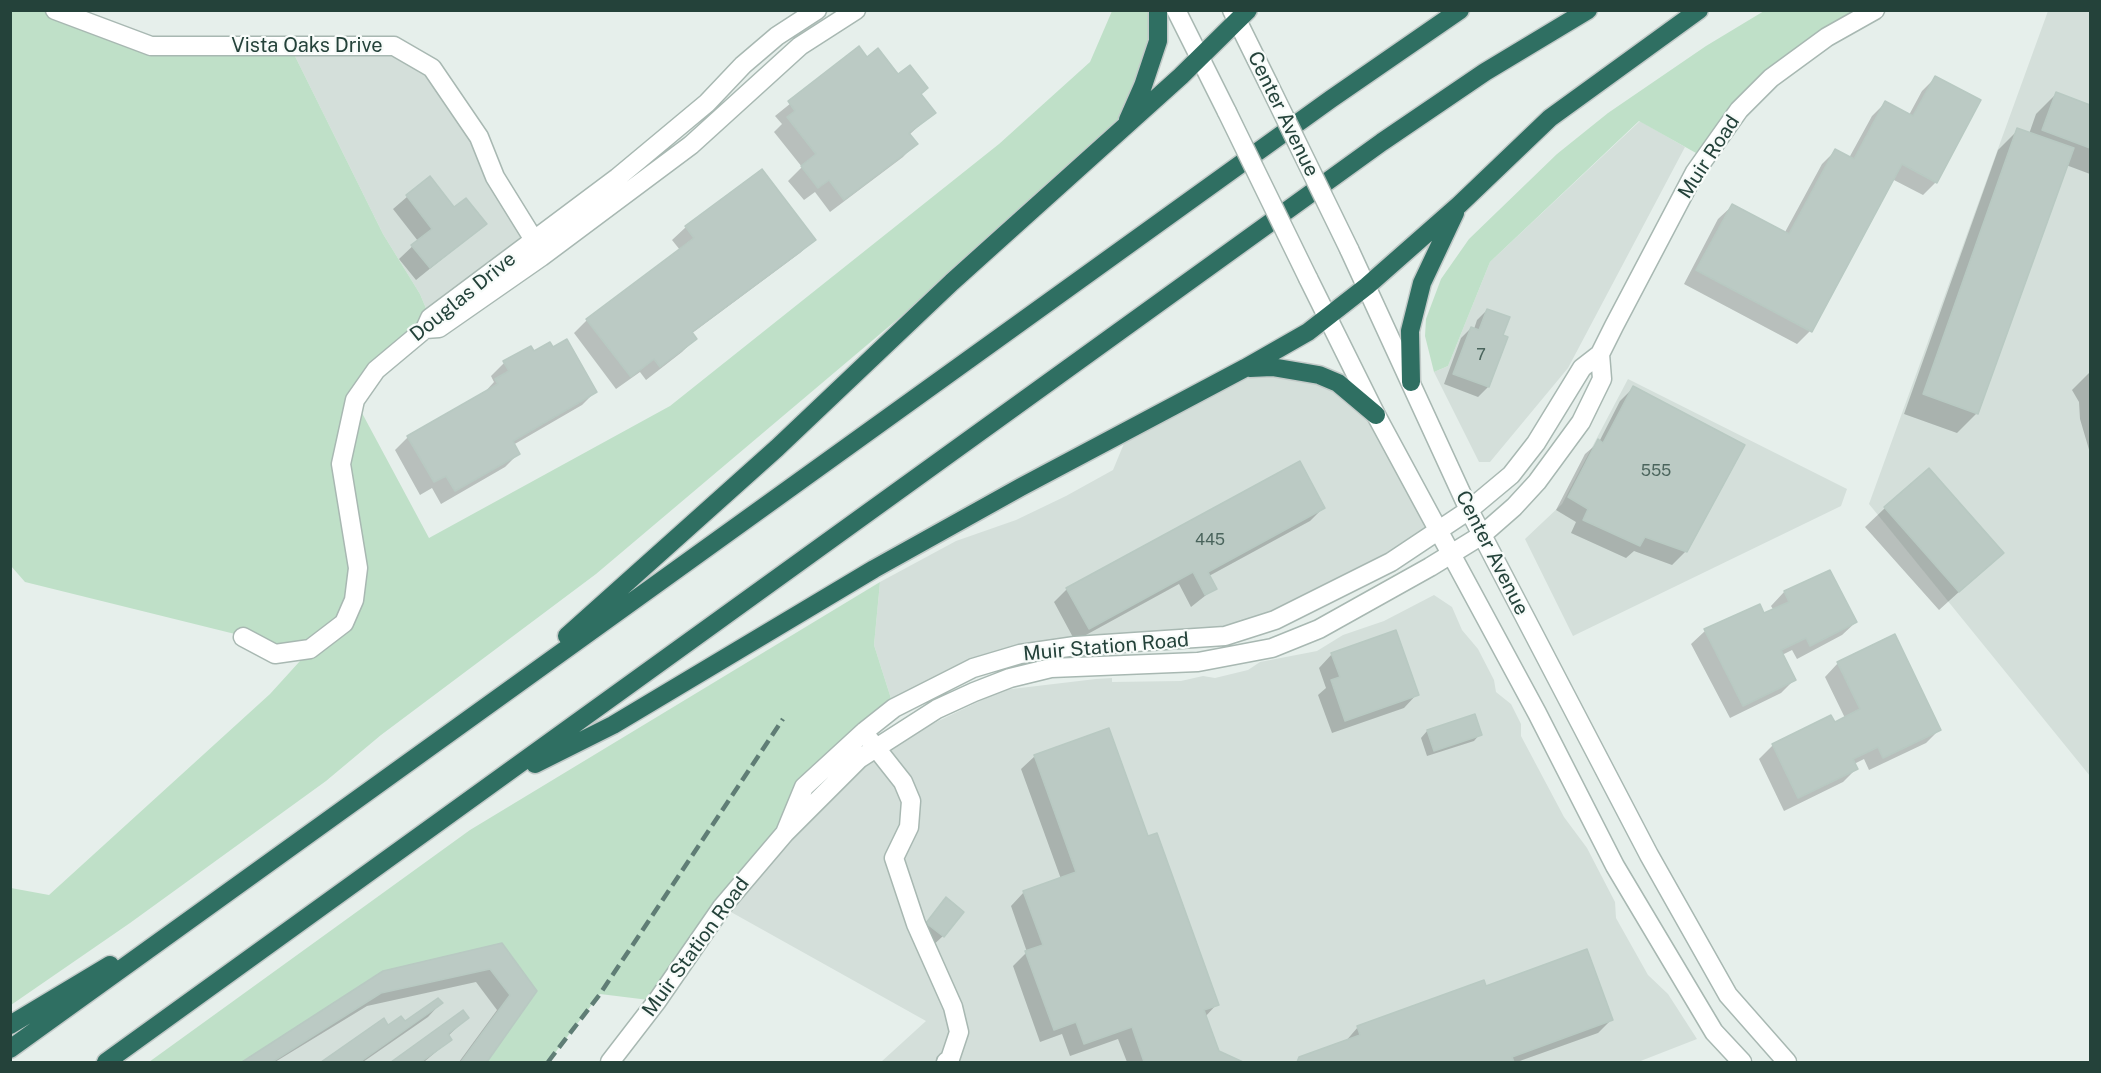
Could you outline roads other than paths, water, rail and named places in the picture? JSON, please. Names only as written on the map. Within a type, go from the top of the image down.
[{"type":"highway","points":[[1125,127],[1158,41],[1158,10]]},
{"type":"highway","points":[[10,1049],[1349,86],[1460,10]]},
{"type":"highway","points":[[106,1062],[1399,130],[1485,72],[1588,10]]},
{"type":"highway","points":[[485,789],[614,725],[874,569],[1021,487],[1245,369],[1328,318],[1459,205],[1550,118],[1699,10]]},
{"type":"highway","points":[[500,697],[768,455],[952,282],[1125,127],[1200,57],[1239,14]]},
{"type":"highway","points":[[1411,382],[1410,331],[1422,283],[1459,205]]},
{"type":"highway","points":[[1245,369],[1272,367],[1319,375],[1338,383],[1376,415]]},
{"type":"highway","points":[[10,1025],[204,910]]},
{"type":"street","name":"Vista Oaks Drive","points":[[55,10],[151,46],[394,46],[432,68],[479,137],[495,177],[534,240]]},
{"type":"street","name":"Douglas Drive","points":[[243,636],[275,654],[310,649],[344,623],[354,600],[358,568],[341,464],[355,400],[376,370],[425,329],[430,318],[617,178],[689,118],[777,36],[817,10]]},
{"type":"street","points":[[425,329],[440,328],[541,257],[692,145],[800,46],[856,10]]},
{"type":"street","name":"Center Avenue","points":[[1176,10],[1376,415],[1537,713],[1615,866],[1714,1032],[1742,1062]]},
{"type":"street","name":"Muir Road","points":[[1438,531],[1469,510],[1511,475],[1536,442],[1582,368],[1600,354],[1695,172],[1738,110],[1772,78],[1827,37],[1875,10]]},
{"type":"street","name":"Center Avenue","points":[[1239,14],[1268,83],[1367,286],[1469,510],[1649,855],[1723,985],[1787,1062]]},
{"type":"street","name":"Muir Road","points":[[1451,555],[1482,535],[1515,507],[1537,482],[1581,422],[1602,379],[1600,354]]},
{"type":"street","name":"Muir Station Road","points":[[785,833],[804,787],[864,733],[894,708],[931,687],[972,668],[1020,654],[1075,646],[1225,636],[1275,620],[1391,562],[1438,531]]},
{"type":"street","name":"Muir Station Road","points":[[610,1062],[657,1001],[722,907],[785,833],[858,759],[937,709],[1010,678],[1052,668],[1198,663],[1272,648],[1319,629],[1451,555]]},
{"type":"street","points":[[864,733],[903,782],[911,801],[909,827],[894,858],[916,924],[953,1007],[959,1032],[950,1059],[946,1062]]},
{"type":"railway","points":[[548,1062],[600,994],[783,719]]}]
